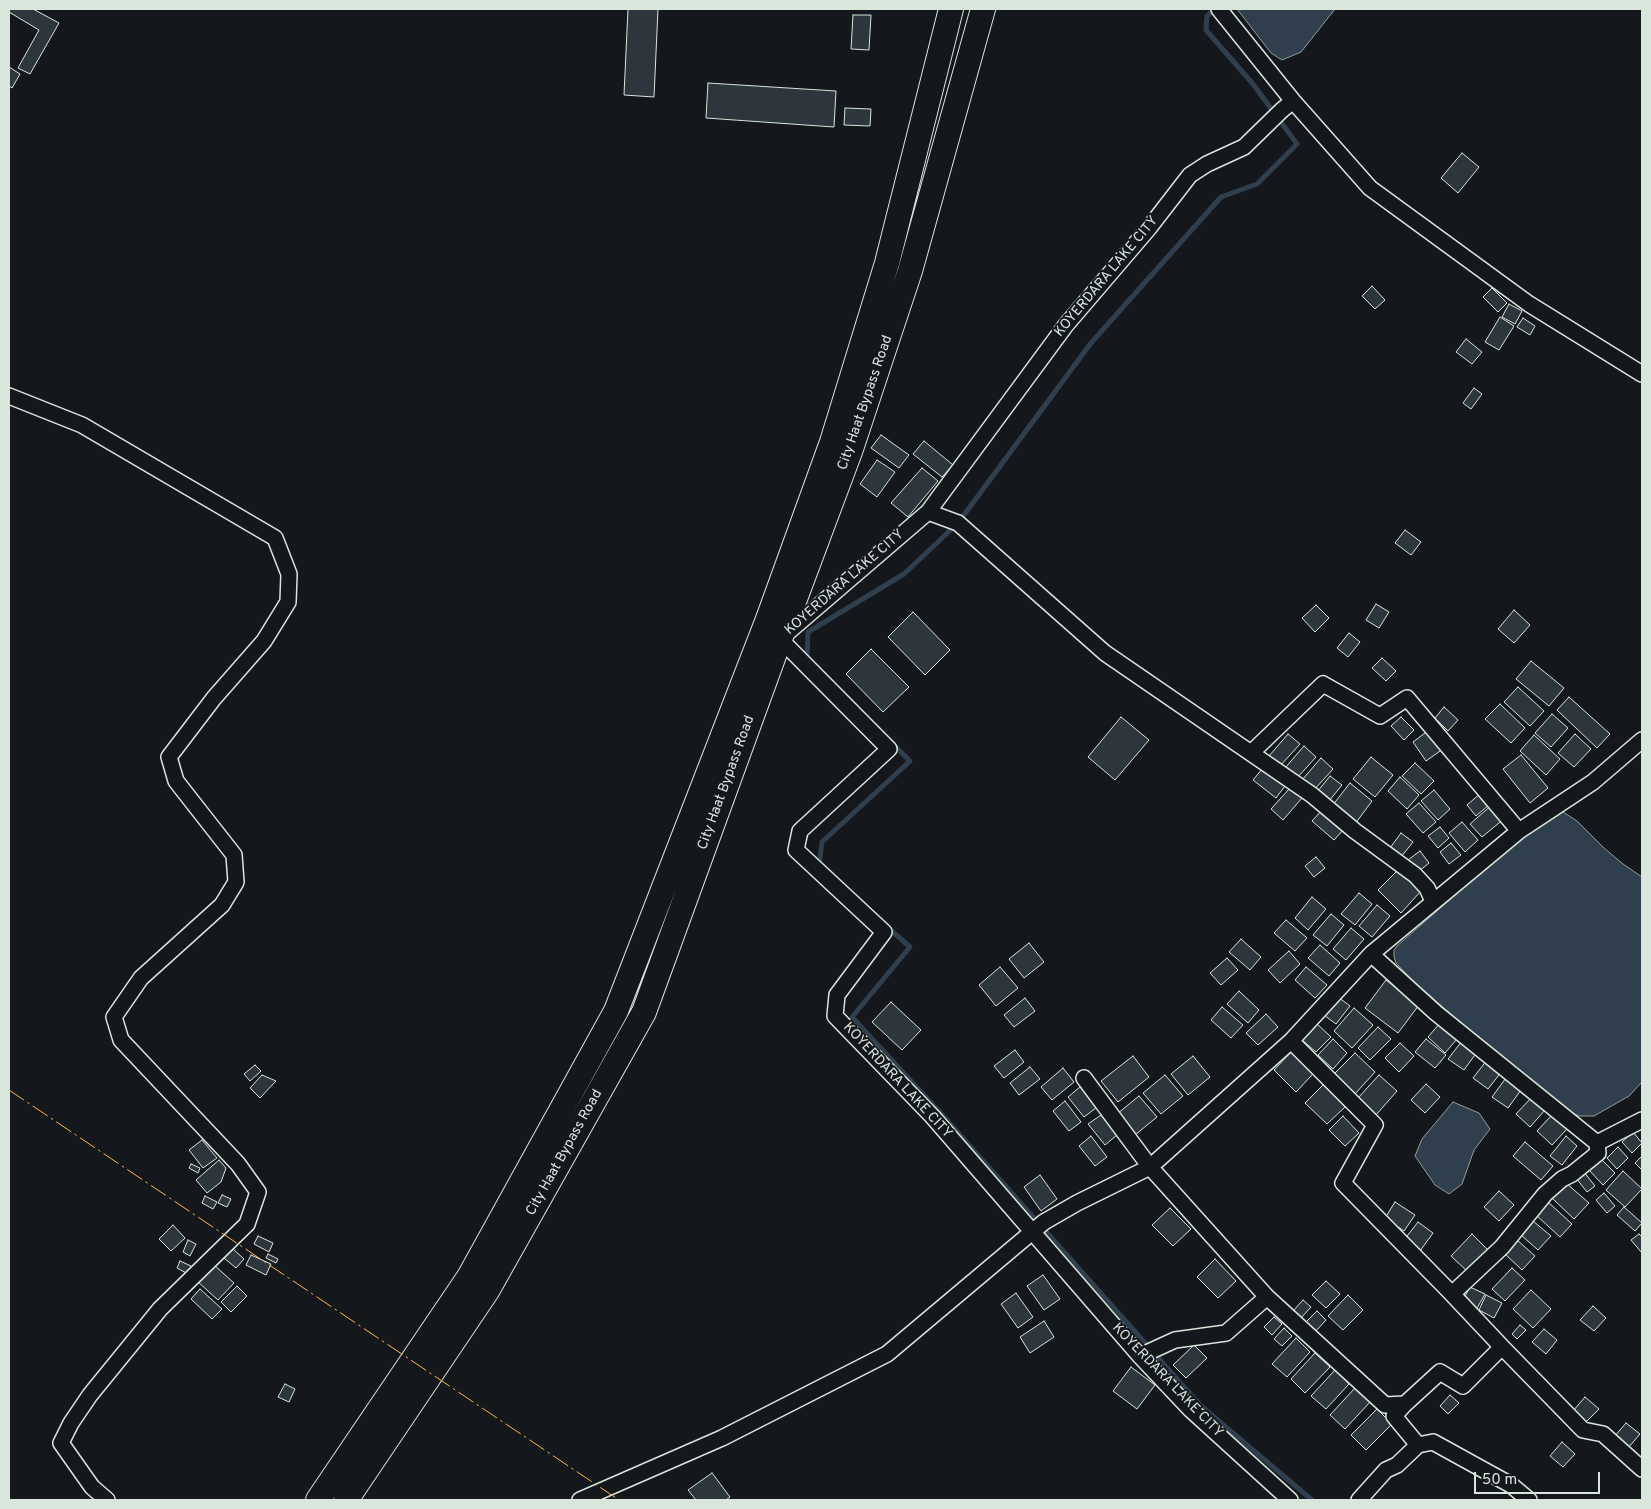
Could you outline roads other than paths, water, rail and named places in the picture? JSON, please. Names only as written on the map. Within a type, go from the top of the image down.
[{"type":"main road","name":"City Haat Bypass Road","points":[[318,1500],[469,1276],[616,1011],[768,619],[832,442],[887,263],[951,9]]},
{"type":"main road","name":"City Haat Bypass Road","points":[[346,1500],[487,1291],[644,1012],[851,449],[910,271],[983,9]]},
{"type":"street","points":[[1221,10],[1294,101],[1370,188],[1529,304],[1642,374]]},
{"type":"street","name":"KOYERDARA LAKE CITY","points":[[1290,1500],[1191,1410],[1140,1356],[1037,1228],[835,1016],[837,995],[884,932],[796,850],[800,831],[889,749],[780,639],[928,512],[1066,325],[1149,228],[1190,175],[1206,164],[1244,147],[1282,110],[1294,101]]},
{"type":"street","points":[[9,396],[82,425],[275,538],[289,574],[288,602],[264,641],[214,698],[169,757],[176,781],[234,855],[236,882],[222,905],[141,978],[114,1017],[121,1040],[238,1164],[258,1192],[247,1224],[160,1309],[90,1394],[71,1423],[61,1443],[92,1487],[107,1500]]},
{"type":"street","points":[[928,512],[958,523],[1105,652],[1312,795],[1355,831],[1415,875],[1427,888],[1433,901]]},
{"type":"street","points":[[1251,753],[1323,684],[1380,716],[1407,698],[1519,831]]},
{"type":"street","points":[[580,1500],[722,1438],[887,1354],[1037,1228],[1077,1202],[1150,1167],[1291,1041],[1371,954],[1519,831],[1594,782],[1642,740]]},
{"type":"street","points":[[1371,954],[1436,1013],[1597,1143],[1598,1153],[1545,1194],[1502,1247],[1452,1294]]},
{"type":"street","points":[[1291,1041],[1375,1126],[1342,1183],[1583,1430],[1603,1434],[1642,1469]]},
{"type":"street","points":[[1084,1078],[1150,1167],[1267,1297],[1385,1405],[1405,1404]]},
{"type":"street","points":[[1597,1143],[1642,1120]]},
{"type":"street","points":[[1140,1356],[1175,1340],[1226,1333],[1267,1297]]},
{"type":"street","points":[[1418,1445],[1394,1416],[1440,1372],[1463,1386],[1502,1347]]},
{"type":"street","points":[[1359,1500],[1386,1470],[1397,1465],[1418,1445],[1433,1442],[1511,1485],[1529,1500]]},
{"type":"water","points":[[1237,9],[1335,9],[1301,52],[1282,60],[1271,53]]},
{"type":"water","points":[[1563,812],[1577,821],[1623,864],[1642,877],[1642,1082],[1629,1096],[1594,1116],[1579,1116],[1571,1112],[1504,1060],[1414,982],[1396,963],[1394,957],[1394,950],[1397,946],[1535,825],[1549,815]]},
{"type":"water","points":[[1453,1102],[1479,1113],[1490,1129],[1474,1150],[1462,1184],[1449,1194],[1435,1185],[1415,1156],[1422,1139]]},
{"type":"waterway","points":[[807,661],[808,632],[904,574],[958,523],[1091,343],[1221,197],[1257,184],[1297,144],[1253,84],[1206,30],[1207,16],[1214,9]]},
{"type":"waterway","points":[[819,866],[822,842],[910,761],[892,743]]},
{"type":"waterway","points":[[886,926],[910,947],[852,1017],[945,1118],[1201,1406],[1312,1500]]}]
